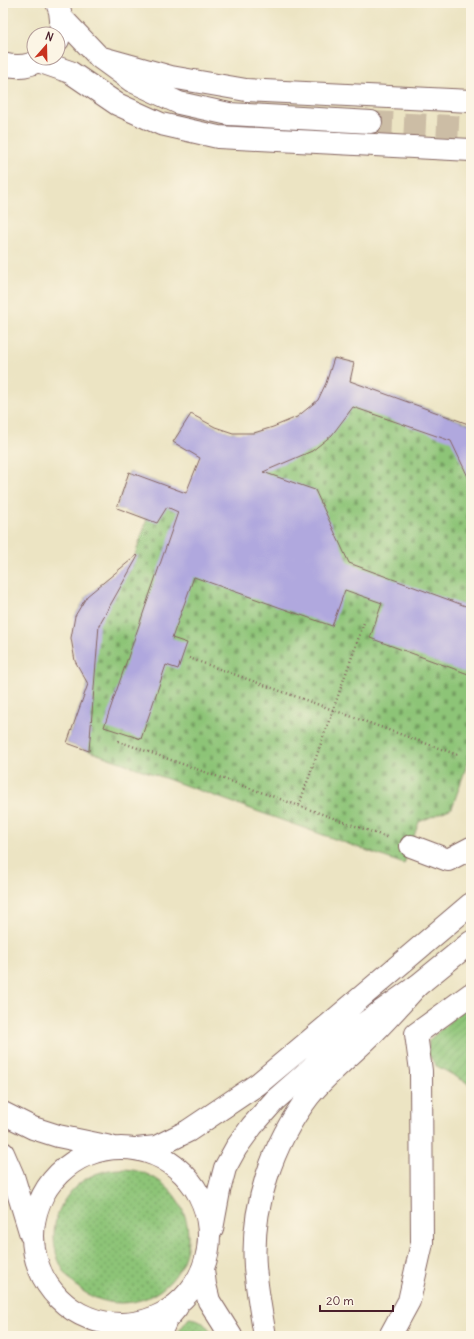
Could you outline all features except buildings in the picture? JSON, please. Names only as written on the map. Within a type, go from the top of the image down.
[{"type":"main road","points":[[60,10],[61,26]]},
{"type":"main road","points":[[60,10],[99,57],[132,81],[179,103],[229,114],[371,122]]},
{"type":"main road","points":[[99,57],[171,77],[246,90],[471,101]]},
{"type":"main road","points":[[7,68],[28,66]]},
{"type":"main road","points":[[56,66],[70,72],[117,104],[160,124],[218,137],[471,150]]},
{"type":"main road","points":[[411,846],[448,860],[471,848]]},
{"type":"main road","points":[[33,1243],[36,1215],[46,1189],[65,1168],[89,1154],[125,1149],[156,1147],[170,1141],[194,1127],[258,1084],[471,904]]},
{"type":"main road","points":[[159,1336],[166,1320],[195,1285],[203,1269],[225,1168],[236,1148],[252,1126],[276,1100],[355,1030],[417,986],[471,942]]},
{"type":"main road","points":[[265,1336],[257,1287],[255,1235],[259,1207],[266,1179],[277,1150],[291,1123],[309,1096],[366,1041],[417,986]]},
{"type":"main road","points":[[390,1336],[409,1300],[422,1243],[421,1071],[416,1034],[471,994]]},
{"type":"main road","points":[[3,1114],[33,1128],[58,1136],[158,1156],[180,1171],[197,1190],[207,1214],[210,1240]]},
{"type":"main road","points":[[3,1152],[13,1176],[38,1264],[44,1278],[47,1284],[93,1336]]},
{"type":"main road","points":[[203,1269],[209,1301],[231,1336]]},
{"type":"main road","points":[[62,1301],[84,1316],[110,1323],[136,1323],[162,1315],[183,1299]]},
{"type":"path","points":[[299,806],[365,620]]},
{"type":"path","points":[[189,658],[458,755]]},
{"type":"path","points":[[118,741],[411,846]]},
{"type":"green space","points":[[334,358],[354,363],[350,381],[469,424],[471,427],[471,753],[452,808],[419,822],[404,864],[67,743],[88,684],[75,616],[87,596],[108,579],[129,573],[147,519],[117,508],[129,472],[170,487],[168,494],[185,499],[201,457],[173,442],[191,414],[217,428],[233,433],[243,434],[266,430],[278,426],[300,415],[317,401],[326,386]]},
{"type":"green space","points":[[471,1003],[471,1085],[435,1065],[428,1053],[429,1040]]},
{"type":"green space","points":[[114,1169],[128,1169],[147,1174],[169,1188],[183,1210],[187,1223],[187,1249],[183,1262],[169,1284],[147,1298],[128,1303],[114,1303],[95,1298],[73,1284],[59,1262],[54,1243],[54,1229],[59,1210],[73,1188],[95,1174]]},
{"type":"green space","points":[[189,1318],[194,1318],[201,1321],[213,1336],[175,1336]]},
{"type":"tunnel","points":[[371,122],[471,127]]}]
